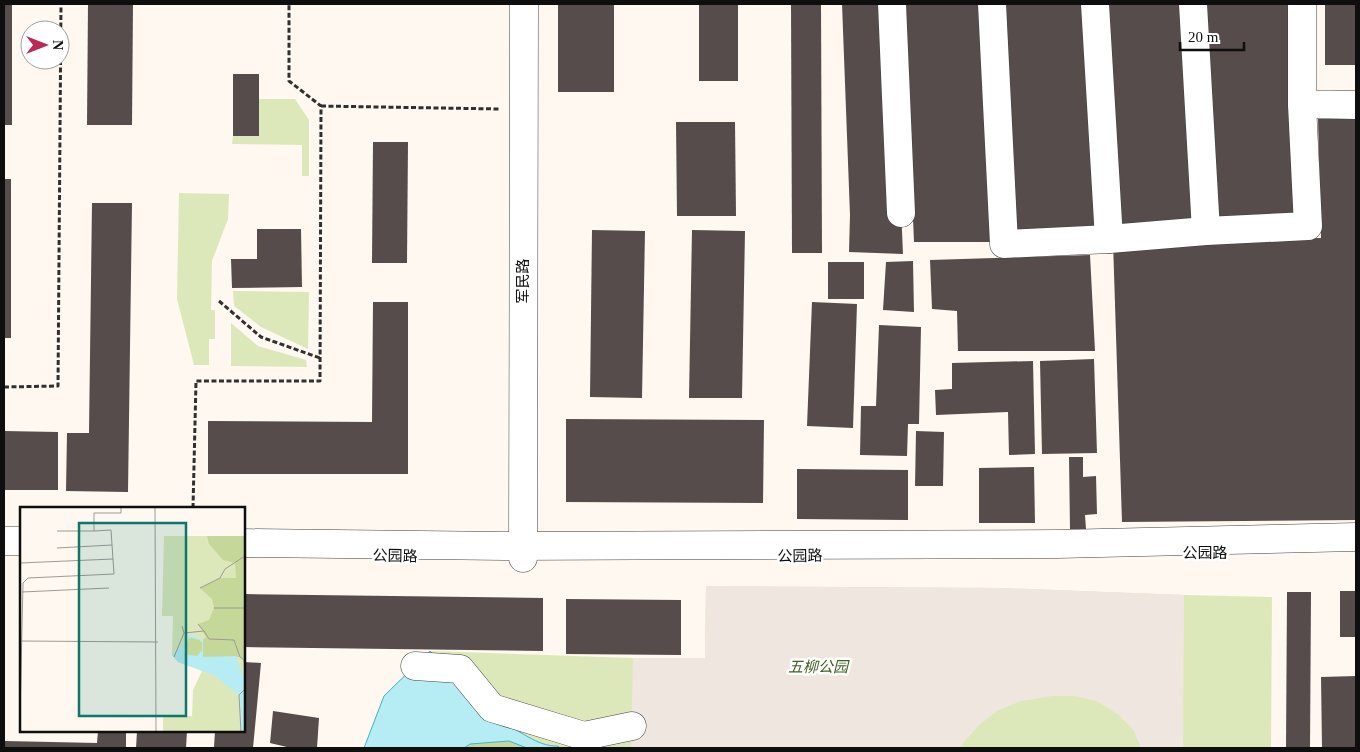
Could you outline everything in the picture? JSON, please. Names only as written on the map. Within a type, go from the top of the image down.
[{"type":"street","name":"军民路","points":[[524,4],[524,552]]},
{"type":"street","points":[[892,4],[901,213]]},
{"type":"street","points":[[992,4],[1004,244],[1308,226],[1302,104],[1302,4]]},
{"type":"street","points":[[1096,4],[1108,239]]},
{"type":"street","points":[[1193,4],[1206,231]]},
{"type":"street","points":[[1302,104],[1356,105]]},
{"type":"street","points":[[245,543],[524,552],[1058,544],[1356,537]]},
{"type":"street","points":[[4,540],[20,541]]},
{"type":"street","points":[[4,551],[20,551]]},
{"type":"street","name":"公园路","points":[[245,554],[1356,551]]},
{"type":"street","points":[[415,666],[460,669],[492,708],[586,742],[632,726]]},
{"type":"path","points":[[4,386],[58,386],[61,4]]},
{"type":"path","points":[[289,4],[289,81],[321,106],[523,109]]},
{"type":"path","points":[[192,507],[196,380],[320,380],[321,106]]},
{"type":"path","points":[[219,301],[261,337],[320,358]]},
{"type":"green space","points":[[259,99],[295,99],[309,120],[309,176],[302,176],[302,145],[232,144],[233,136],[259,135]]},
{"type":"green space","points":[[179,193],[229,194],[228,219],[212,261],[211,310],[215,310],[215,339],[209,339],[209,365],[194,365],[177,299]]},
{"type":"green space","points":[[233,291],[309,292],[308,349],[261,327],[234,306]]},
{"type":"green space","points":[[231,323],[258,346],[306,360],[307,367],[231,366]]},
{"type":"green space","name":"五柳公园","points":[[706,586],[1001,588],[1272,597],[1271,748],[364,748],[384,696],[430,651],[633,658],[705,658]]},
{"type":"green space","points":[[509,741],[527,748],[464,748],[470,744]]},
{"type":"shaded area","name":"五柳公园","points":[[706,586],[1001,588],[1184,595],[1183,748],[1141,748],[1134,731],[1119,715],[1097,701],[1075,696],[1052,696],[1021,701],[997,711],[978,726],[959,748],[631,748],[633,658],[705,658]]},
{"type":"water","points":[[430,651],[484,720],[500,722],[535,741],[560,748],[527,748],[509,741],[470,744],[464,748],[364,748],[384,696]]},
{"type":"building","points":[[4,4],[12,4],[12,125],[4,125]]},
{"type":"building","points":[[88,4],[133,4],[132,125],[87,125]]},
{"type":"building","points":[[558,4],[614,4],[614,92],[558,92]]},
{"type":"building","points":[[699,4],[738,4],[738,81],[699,81]]},
{"type":"building","points":[[791,4],[821,4],[822,253],[792,253]]},
{"type":"building","points":[[842,4],[892,4],[903,254],[849,252],[850,215]]},
{"type":"building","points":[[904,4],[983,4],[996,242],[914,242]]},
{"type":"building","points":[[992,4],[1189,4],[1200,224],[1004,244]]},
{"type":"building","points":[[1204,4],[1299,4],[1307,220],[1215,223]]},
{"type":"building","points":[[1325,4],[1356,4],[1356,65],[1325,65]]},
{"type":"building","points":[[233,74],[259,74],[259,136],[233,136]]},
{"type":"building","points":[[1318,119],[1356,119],[1356,520],[1122,522],[1113,242],[1321,238]]},
{"type":"building","points":[[676,122],[735,122],[736,216],[677,216]]},
{"type":"building","points":[[373,142],[408,142],[407,263],[372,263]]},
{"type":"building","points":[[4,179],[11,179],[11,338],[4,338]]},
{"type":"building","points":[[92,203],[132,203],[128,492],[66,491],[67,433],[89,433]]},
{"type":"building","points":[[257,229],[301,229],[302,287],[232,288],[231,259],[257,259]]},
{"type":"building","points":[[592,230],[645,231],[642,398],[590,397]]},
{"type":"building","points":[[692,230],[745,231],[742,398],[689,398]]},
{"type":"building","points":[[1090,255],[1095,351],[958,351],[957,311],[932,309],[930,260]]},
{"type":"building","points":[[913,261],[914,312],[883,310],[886,262]]},
{"type":"building","points":[[828,262],[864,262],[864,299],[828,299]]},
{"type":"building","points":[[373,302],[408,302],[408,474],[208,474],[208,421],[372,422]]},
{"type":"building","points":[[812,302],[857,304],[853,428],[807,426]]},
{"type":"building","points":[[879,325],[921,327],[919,424],[908,424],[907,456],[860,455],[861,406],[876,406]]},
{"type":"building","points":[[1094,359],[1097,453],[1042,454],[1040,361]]},
{"type":"building","points":[[1033,361],[1035,454],[1009,455],[1008,412],[936,415],[935,390],[952,389],[952,363]]},
{"type":"building","points":[[566,419],[764,420],[763,503],[566,502]]},
{"type":"building","points":[[4,431],[58,432],[58,490],[4,490]]},
{"type":"building","points":[[916,431],[944,432],[943,486],[915,486]]},
{"type":"building","points":[[1069,457],[1083,457],[1083,477],[1096,476],[1097,514],[1085,515],[1086,529],[1070,529]]},
{"type":"building","points":[[1034,467],[1035,523],[979,523],[979,468]]},
{"type":"building","points":[[797,469],[908,470],[908,520],[797,519]]},
{"type":"building","points":[[1340,591],[1356,591],[1356,637],[1340,637]]},
{"type":"building","points":[[1287,592],[1311,592],[1310,748],[1286,748]]},
{"type":"building","points":[[245,594],[543,598],[543,651],[245,647]]},
{"type":"building","points":[[566,599],[681,600],[681,655],[566,654]]},
{"type":"building","points":[[245,662],[261,663],[253,748],[214,747],[215,732],[245,732]]},
{"type":"building","points":[[1356,676],[1356,748],[1322,748],[1321,677]]},
{"type":"building","points":[[273,711],[319,718],[317,748],[291,748],[270,743]]},
{"type":"building","points":[[98,732],[126,732],[126,748],[5,748],[5,741],[97,743]]},
{"type":"building","points":[[137,732],[187,732],[186,748],[136,748]]}]
